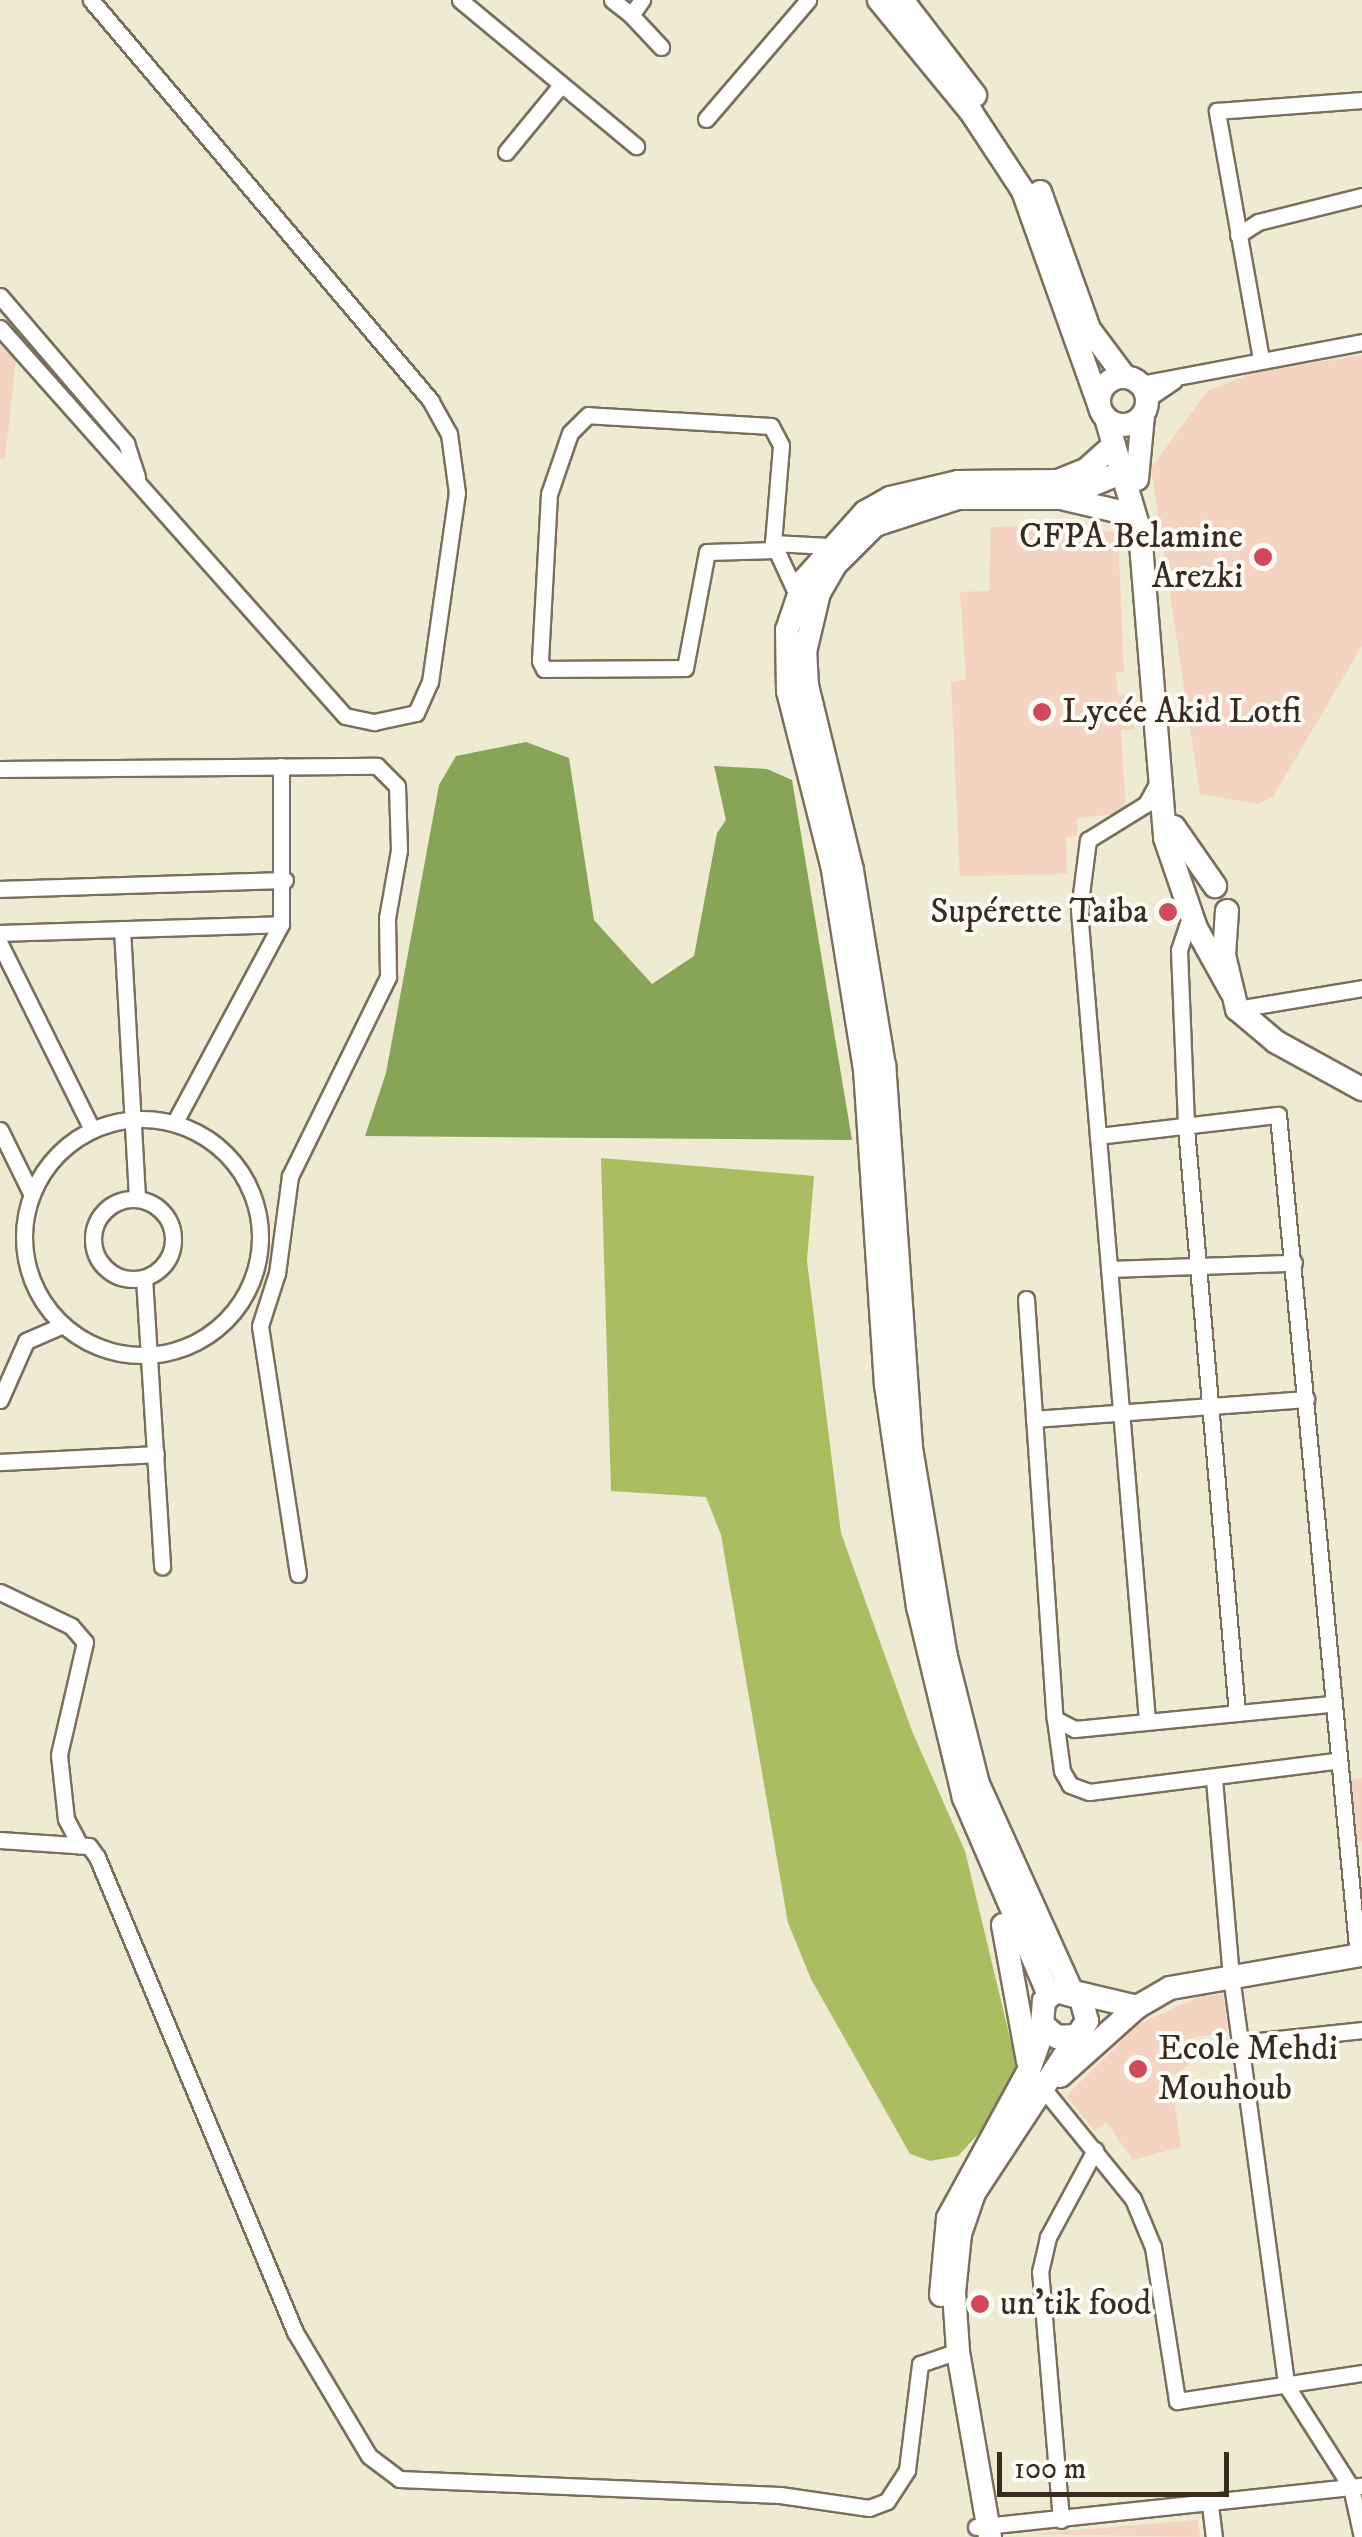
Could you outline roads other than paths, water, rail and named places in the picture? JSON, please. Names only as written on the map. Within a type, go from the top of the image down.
[{"type":"main road","points":[[879,0],[971,112],[1023,192],[1114,445],[1131,470]]},
{"type":"main road","points":[[902,0],[1038,186],[1088,329],[1139,394],[1131,470],[1140,532],[1159,781],[1166,838],[1192,912],[1234,1000],[1276,1042],[1362,1089]]},
{"type":"main road","points":[[1102,411],[1109,382],[1139,394]]},
{"type":"main road","points":[[1102,411],[1129,425],[1139,394]]},
{"type":"main road","points":[[1029,2070],[986,1859],[935,1693],[902,1518],[865,1070],[832,865],[788,691],[787,630],[798,597],[829,546],[890,498],[958,482],[1058,481],[1087,469],[1114,445]]},
{"type":"main road","points":[[1061,498],[1131,470]]},
{"type":"main road","points":[[1065,1993],[978,1784],[946,1657],[911,1448],[884,1066],[806,652],[819,592],[836,565],[875,526],[958,498],[1061,498],[1117,511],[1140,532]]},
{"type":"main road","points":[[1159,781],[1179,838],[1228,900],[1222,926],[1234,1000]]},
{"type":"main road","points":[[1192,912],[1195,892],[1214,886]]},
{"type":"main road","points":[[1192,912],[1212,923],[1227,911]]},
{"type":"main road","points":[[953,2352],[960,2234],[974,2193],[1088,2013],[1065,1993],[986,1859]]},
{"type":"main road","points":[[1044,2028],[1057,2038],[1075,2036],[1170,1988],[1360,1956]]},
{"type":"main road","points":[[983,2532],[941,2255],[948,2218],[1029,2070],[1044,2028],[1040,2009],[1065,1993],[1136,2007]]},
{"type":"main road","points":[[1023,2120],[1046,2092],[1136,2007]]},
{"type":"street","points":[[0,328],[114,462],[137,477],[345,716],[374,722],[416,713],[430,682],[457,494],[449,434],[431,402],[91,0]]},
{"type":"street","points":[[460,0],[636,146]]},
{"type":"street","points":[[612,0],[662,46]]},
{"type":"street","points":[[631,14],[642,0]]},
{"type":"street","points":[[706,118],[808,0]]},
{"type":"street","points":[[506,152],[561,85]]},
{"type":"street","points":[[1261,359],[1218,111],[1362,100]]},
{"type":"street","points":[[1238,235],[1258,222],[1362,196]]},
{"type":"street","points":[[0,296],[126,443],[137,477]]},
{"type":"street","points":[[1139,394],[1186,372],[1362,342]]},
{"type":"street","points":[[798,597],[774,547],[781,445],[771,426],[602,410],[588,415],[570,432],[549,494],[540,661],[544,668],[685,668],[707,552],[774,547],[829,546]]},
{"type":"street","points":[[176,1120],[281,924],[285,880],[282,766]]},
{"type":"street","points":[[0,769],[282,766],[386,770],[396,786],[399,850],[386,918],[388,977],[290,1176],[277,1274],[260,1326]]},
{"type":"street","points":[[1147,1720],[1098,1136],[1080,867],[1088,840],[1146,804],[1159,781]]},
{"type":"street","points":[[0,889],[285,880]]},
{"type":"street","points":[[1192,912],[1179,950],[1186,1128],[1237,1713]]},
{"type":"street","points":[[0,934],[281,924]]},
{"type":"street","points":[[122,929],[138,1199]]},
{"type":"street","points":[[0,944],[92,1129]]},
{"type":"street","points":[[1234,1000],[1362,988]]},
{"type":"street","points":[[1098,1136],[1278,1115],[1330,1704],[1360,1956]]},
{"type":"street","points":[[133,1118],[176,1120],[220,1149],[246,1180],[262,1255],[244,1298],[224,1324],[200,1339],[150,1356],[100,1348],[63,1326],[39,1300],[27,1266],[23,1221],[32,1196],[59,1152],[92,1129],[133,1118]]},
{"type":"street","points":[[0,1130],[32,1196]]},
{"type":"street","points":[[138,1199],[162,1211],[174,1236],[166,1262],[144,1278],[110,1272],[93,1242],[105,1210],[138,1199]]},
{"type":"street","points":[[1109,1269],[1294,1264]]},
{"type":"street","points":[[144,1278],[162,1566]]},
{"type":"street","points":[[244,1298],[260,1326],[298,1574]]},
{"type":"street","points":[[1026,1300],[1055,1719],[1062,1770],[1078,1790],[1214,1779],[1336,1762]]},
{"type":"street","points":[[0,1400],[26,1341],[35,1332],[63,1326]]},
{"type":"street","points":[[1034,1419],[1306,1399]]},
{"type":"street","points":[[0,1462],[156,1454]]},
{"type":"street","points":[[0,1592],[71,1626],[86,1642],[59,1756],[66,1819],[80,1845],[97,1857],[295,2332],[369,2456],[398,2479],[780,2494],[869,2508],[887,2501],[907,2470],[922,2362],[953,2352]]},
{"type":"street","points":[[1055,1719],[1075,1730],[1330,1704]]},
{"type":"street","points":[[1214,1779],[1231,1976],[1286,2385],[1356,2487],[1362,2537]]},
{"type":"street","points":[[0,1840],[80,1845]]},
{"type":"street","points":[[1241,2043],[1362,2030]]},
{"type":"street","points":[[1046,2092],[1133,2198],[1154,2247],[1177,2401],[1362,2374]]},
{"type":"street","points":[[1062,2520],[1040,2272],[1048,2237],[1095,2150]]},
{"type":"street","points":[[983,2532],[1356,2487]]},
{"type":"street","points":[[1210,2505],[1214,2537]]},
{"type":"place","name":"CFPA Belamine Arezki","points":[[1263,557]]},
{"type":"place","name":"Lycée Akid Lotfi","points":[[1042,712]]},
{"type":"place","name":"Supérette Taiba","points":[[1168,912]]},
{"type":"place","name":"Ecole Mehdi Mouhoub","points":[[1138,2069]]},
{"type":"place","name":"un'tik food","points":[[980,2304]]}]
